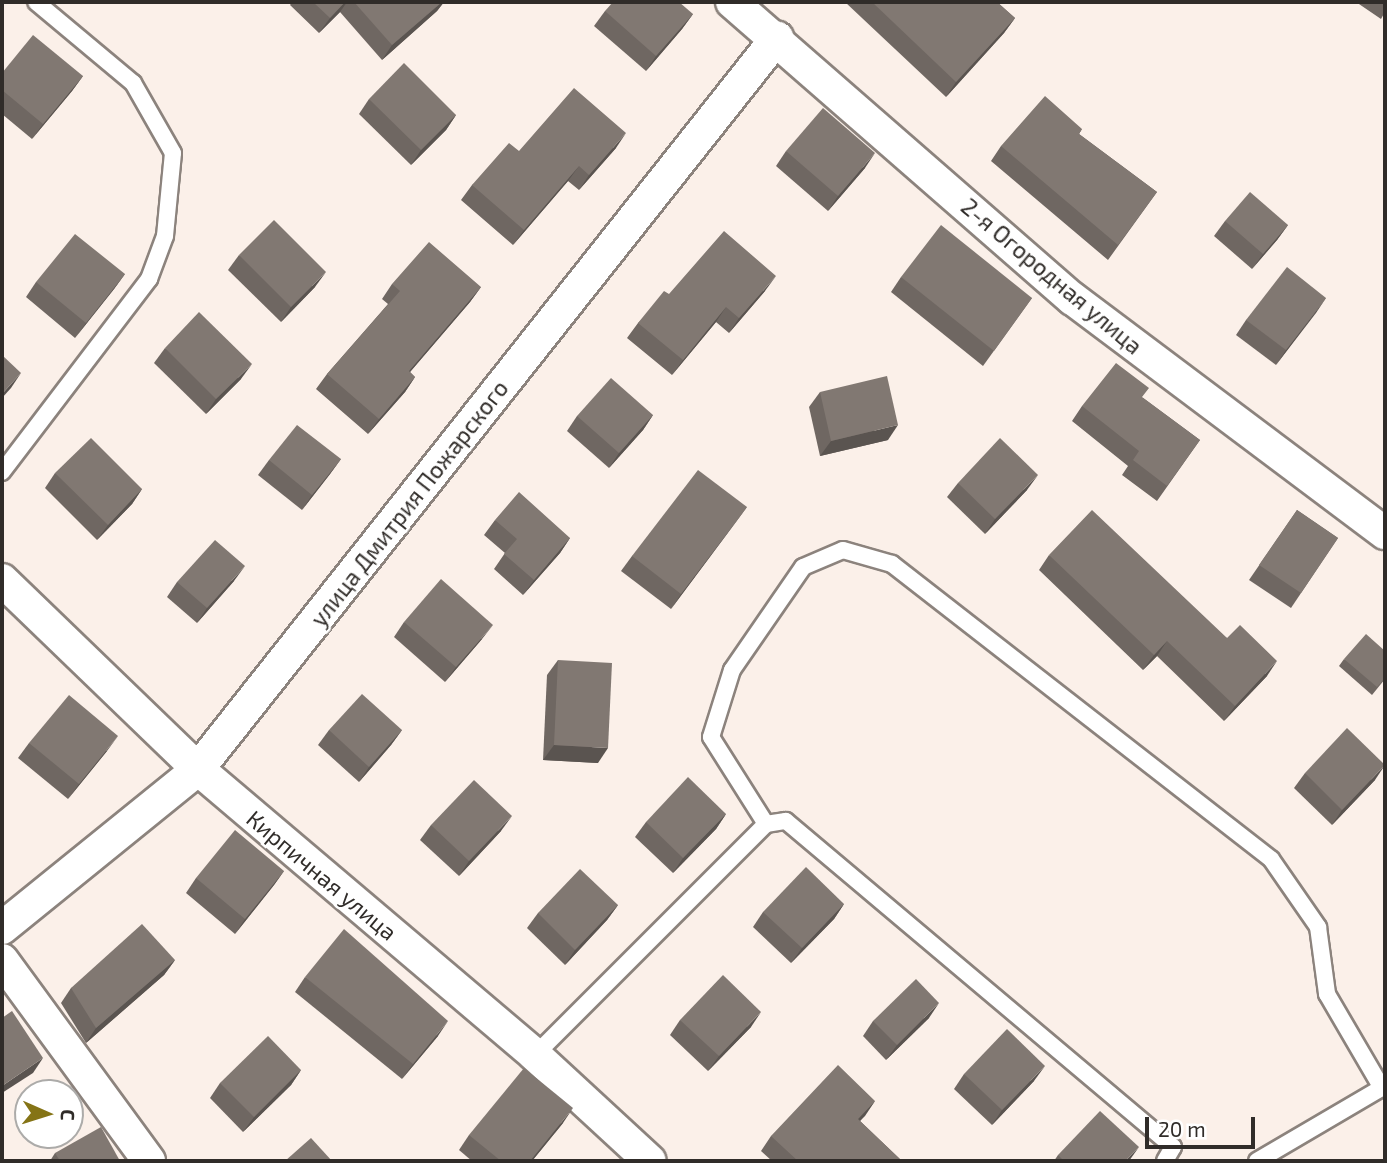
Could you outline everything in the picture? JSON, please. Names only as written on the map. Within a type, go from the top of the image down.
[{"type":"street","name":"2-я Огородная улица","points":[[732,2],[777,38],[1073,299],[1385,533]]},
{"type":"street","name":"улица Дмитрия Пожарского","points":[[2,929],[198,769],[777,38]]},
{"type":"street","name":"Кирпичная улица","points":[[2,580],[198,769],[535,1055],[650,1161]]},
{"type":"street","points":[[2,960],[149,1161]]},
{"type":"lane","points":[[2,471],[149,279],[164,236],[173,153],[133,83],[36,2]]},
{"type":"lane","points":[[766,824],[711,737],[732,670],[803,567],[843,550],[892,564],[1271,859],[1318,927],[1327,994],[1384,1087],[1257,1161]]},
{"type":"lane","points":[[535,1055],[766,824],[786,821],[1173,1147],[1165,1161]]},
{"type":"building","points":[[313,2],[345,2],[330,18]]},
{"type":"building","points":[[354,2],[442,2],[392,45]]},
{"type":"building","points":[[613,2],[679,2],[693,14],[656,56],[605,11]]},
{"type":"building","points":[[872,2],[997,2],[1015,18],[956,82]]},
{"type":"building","points":[[33,35],[83,76],[43,124],[2,90],[2,73]]},
{"type":"building","points":[[404,63],[456,115],[421,150],[369,99]]},
{"type":"building","points":[[574,88],[626,133],[589,175],[579,166],[524,230],[472,185],[509,143],[519,151]]},
{"type":"building","points":[[1045,96],[1082,129],[1079,134],[1157,192],[1118,245],[1001,146]]},
{"type":"building","points":[[823,108],[875,153],[838,196],[786,151]]},
{"type":"building","points":[[1250,192],[1288,225],[1263,254],[1225,221]]},
{"type":"building","points":[[274,220],[326,272],[291,307],[239,255]]},
{"type":"building","points":[[941,225],[1032,298],[994,351],[901,277]]},
{"type":"building","points":[[724,231],[776,276],[739,318],[726,307],[683,360],[638,323],[664,291],[669,294]]},
{"type":"building","points":[[75,234],[125,274],[86,323],[36,282]]},
{"type":"building","points":[[429,242],[481,287],[409,371],[415,377],[379,419],[327,374],[400,291],[392,284]]},
{"type":"building","points":[[1287,267],[1326,298],[1286,350],[1246,320]]},
{"type":"building","points":[[199,312],[252,364],[216,399],[165,348]]},
{"type":"building","points":[[2,355],[21,373],[2,394]]},
{"type":"building","points":[[1116,363],[1149,388],[1142,397],[1200,440],[1167,486],[1133,460],[1139,451],[1082,406]]},
{"type":"building","points":[[887,376],[898,425],[831,441],[820,392]]},
{"type":"building","points":[[611,378],[653,415],[619,453],[577,416]]},
{"type":"building","points":[[297,425],[341,459],[312,495],[269,460]]},
{"type":"building","points":[[91,438],[142,489],[108,525],[55,473]]},
{"type":"building","points":[[1000,438],[1038,475],[995,519],[958,483]]},
{"type":"building","points":[[698,470],[747,507],[681,594],[632,556]]},
{"type":"building","points":[[519,492],[570,538],[534,580],[504,554],[517,539],[495,520]]},
{"type":"building","points":[[1092,510],[1227,638],[1240,625],[1277,661],[1235,706],[1167,641],[1154,655],[1049,555]]},
{"type":"building","points":[[1297,510],[1338,538],[1301,593],[1259,565]]},
{"type":"building","points":[[215,540],[245,566],[207,608],[177,582]]},
{"type":"building","points":[[441,579],[493,625],[456,667],[404,622]]},
{"type":"building","points":[[1366,634],[1385,651],[1385,678],[1377,687],[1344,659]]},
{"type":"building","points":[[558,660],[612,663],[608,748],[554,745]]},
{"type":"building","points":[[362,694],[402,730],[369,767],[329,730]]},
{"type":"building","points":[[69,695],[118,736],[79,784],[29,743]]},
{"type":"building","points":[[1347,728],[1385,765],[1342,810],[1305,773]]},
{"type":"building","points":[[688,777],[726,814],[683,858],[646,822]]},
{"type":"building","points":[[474,780],[512,816],[469,861],[431,825]]},
{"type":"building","points":[[235,830],[284,871],[245,919],[196,878]]},
{"type":"building","points":[[806,867],[844,904],[802,948],[763,912]]},
{"type":"building","points":[[580,869],[618,905],[575,950],[538,913]]},
{"type":"building","points":[[142,924],[175,960],[96,1028],[71,988]]},
{"type":"building","points":[[344,929],[448,1021],[413,1064],[305,977]]},
{"type":"building","points":[[723,975],[761,1012],[719,1056],[680,1020]]},
{"type":"building","points":[[916,979],[939,1003],[897,1045],[873,1021]]},
{"type":"building","points":[[12,1011],[43,1058],[2,1086],[2,1018]]},
{"type":"building","points":[[1007,1029],[1045,1066],[1002,1110],[964,1074]]},
{"type":"building","points":[[268,1036],[301,1070],[254,1117],[220,1083]]},
{"type":"building","points":[[838,1065],[875,1101],[858,1119],[902,1161],[798,1161],[771,1136]]},
{"type":"building","points":[[524,1068],[573,1108],[530,1161],[501,1161],[469,1135]]},
{"type":"building","points":[[1100,1111],[1139,1147],[1125,1161],[1064,1161],[1058,1155]]},
{"type":"building","points":[[101,1127],[120,1161],[60,1161],[55,1153],[62,1149],[84,1149],[84,1137]]},
{"type":"building","points":[[311,1138],[332,1161],[285,1161]]}]
